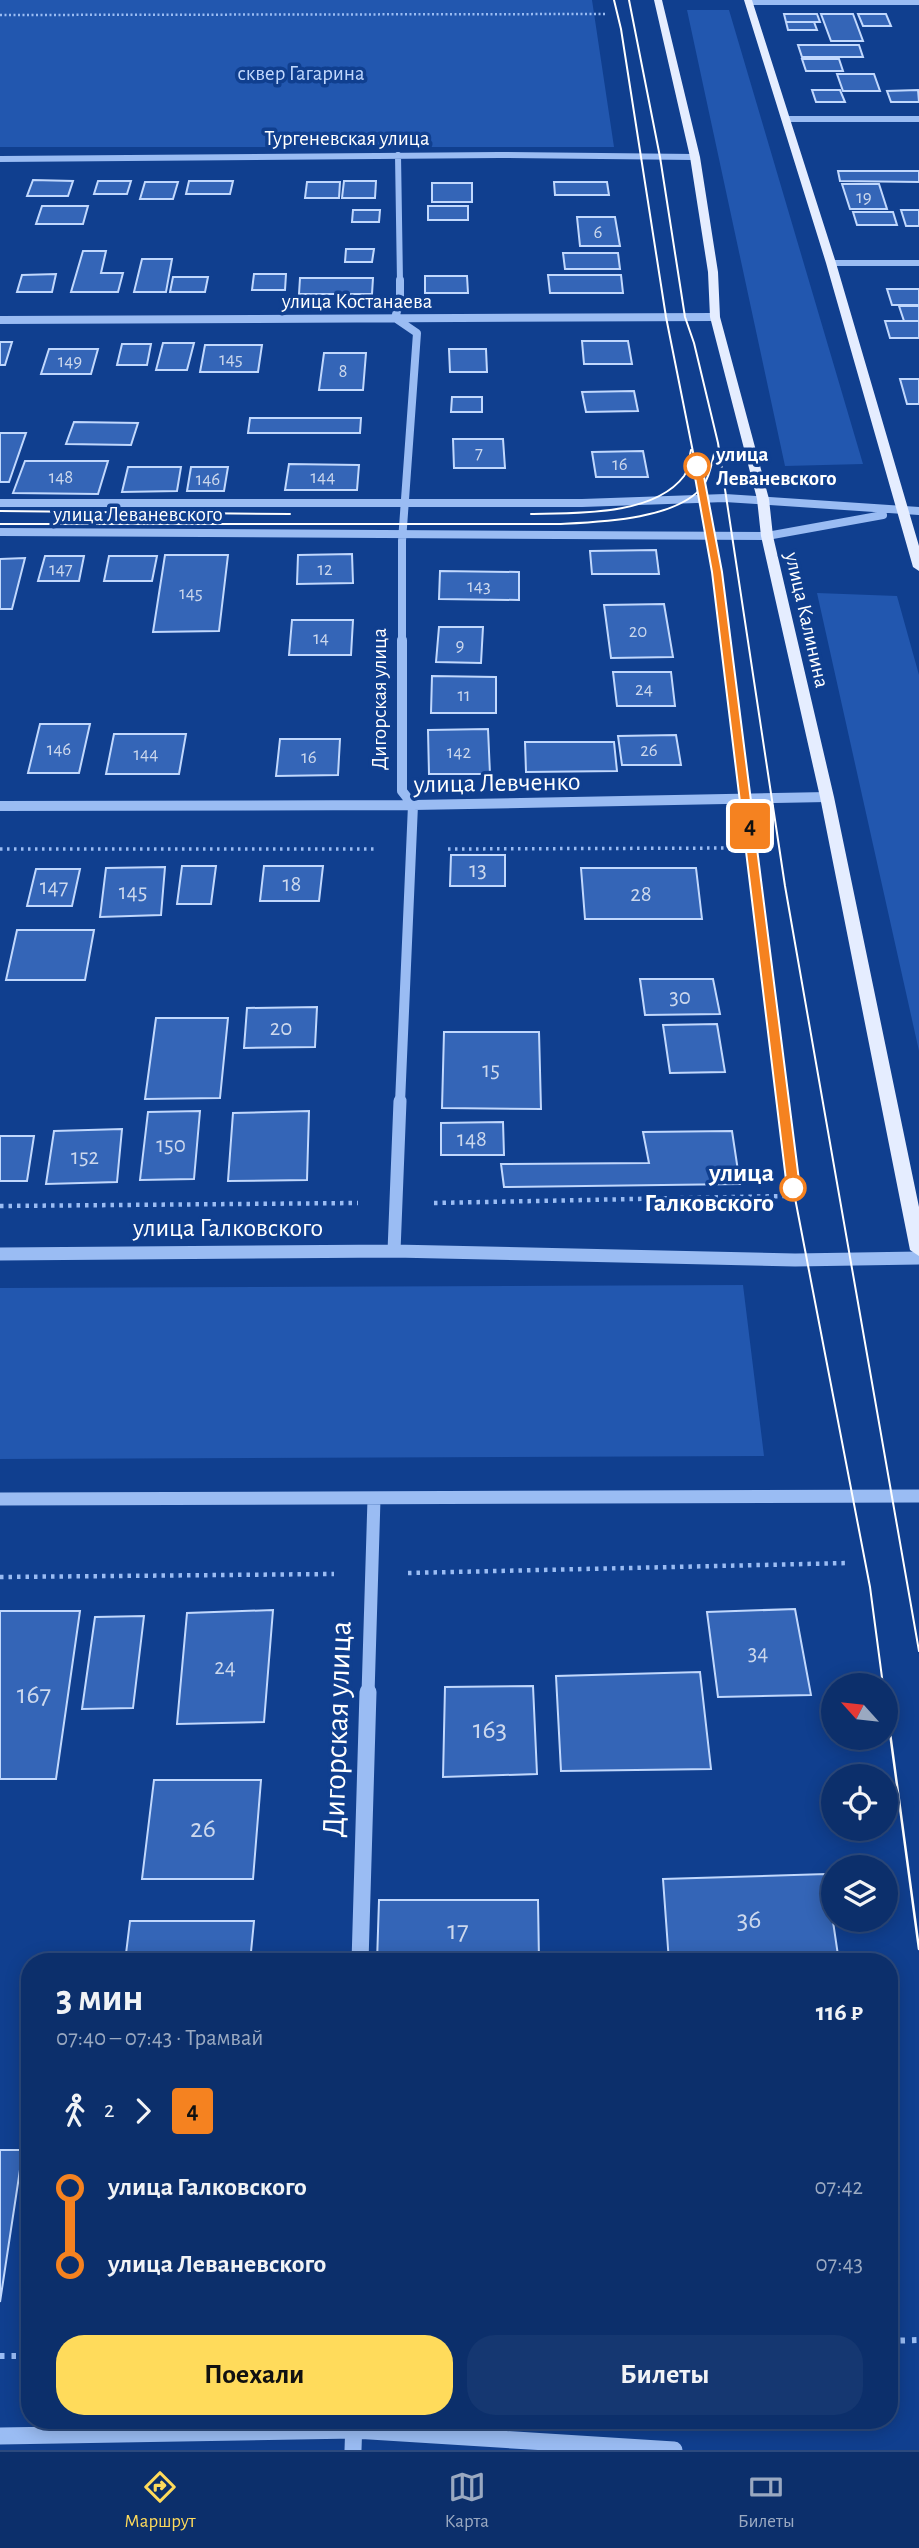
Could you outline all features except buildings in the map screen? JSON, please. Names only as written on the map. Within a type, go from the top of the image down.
[{"type":"main road","name":"улица Калинина","points":[[658,0],[695,157],[713,272],[715,317],[763,499],[767,536],[827,797],[919,1250]]},
{"type":"main road","points":[[749,1],[831,263],[919,567]]},
{"type":"street","points":[[749,1],[919,2]]},
{"type":"street","points":[[785,119],[919,119]]},
{"type":"street","name":"Тургеневская улица","points":[[0,159],[398,155],[695,157]]},
{"type":"street","points":[[395,318],[400,301],[398,155]]},
{"type":"street","points":[[831,263],[919,263]]},
{"type":"street","name":"улица Костанаева","points":[[0,320],[715,317]]},
{"type":"street","name":"Дигорская улица","points":[[394,1251],[413,805],[402,791],[403,532],[417,333],[395,318]]},
{"type":"street","name":"улица Леваневского","points":[[0,503],[406,503],[763,499],[919,511]]},
{"type":"street","name":"улица Леваневского","points":[[0,532],[403,532],[767,536],[904,511]]},
{"type":"street","name":"улица Левченко","points":[[0,806],[413,805],[827,797]]},
{"type":"street","name":"улица Галковского","points":[[0,1254],[394,1251],[795,1260],[919,1258]]},
{"type":"street","points":[[0,1499],[919,1496]]},
{"type":"street","name":"Дигорская улица","points":[[360,1953],[374,1499]]},
{"type":"street","points":[[0,2436],[225,2429]]},
{"type":"street","points":[[353,2450],[354,2429]]},
{"type":"street","points":[[405,2429],[674,2450]]},
{"type":"path","points":[[0,15],[607,14]]},
{"type":"path","points":[[436,849],[742,848]]},
{"type":"path","points":[[0,849],[385,849]]},
{"type":"path","points":[[431,1203],[786,1196]]},
{"type":"path","points":[[0,1206],[358,1205]]},
{"type":"path","points":[[396,1574],[849,1563]]},
{"type":"path","points":[[0,1577],[335,1574]]},
{"type":"path","points":[[898,2341],[919,2340]]},
{"type":"path","points":[[0,2356],[21,2356]]},
{"type":"green space","name":"сквер Гагарина","points":[[0,0],[592,0],[614,147],[0,147]]},
{"type":"green space","points":[[687,10],[729,10],[863,464],[785,466]]},
{"type":"green space","points":[[817,593],[897,596],[919,675],[919,1051]]},
{"type":"green space","points":[[743,1285],[764,1456],[0,1459],[0,1288]]},
{"type":"tram line","points":[[614,0],[621,29],[666,317],[700,488]]},
{"type":"tram line","points":[[629,0],[660,157],[685,317],[694,343],[718,443],[785,886],[919,1651]]},
{"type":"tram line","points":[[531,514],[613,510],[654,499],[671,489],[684,476],[691,450]]},
{"type":"tram line","points":[[700,488],[709,474],[715,450]]},
{"type":"tram line","name":"4","points":[[697,466],[717,572],[793,1188]]},
{"type":"tram line","points":[[0,524],[558,524],[614,520],[656,512],[675,506],[700,488]]},
{"type":"tram line","points":[[700,488],[717,572],[795,1198],[870,1587],[881,1673]]},
{"type":"tram line","points":[[0,511],[290,514]]},
{"type":"tram line","points":[[892,1750],[919,1949]]},
{"type":"place","name":"улица Леваневского","points":[[697,466]]},
{"type":"place","name":"улица Галковского","points":[[793,1188]]}]
